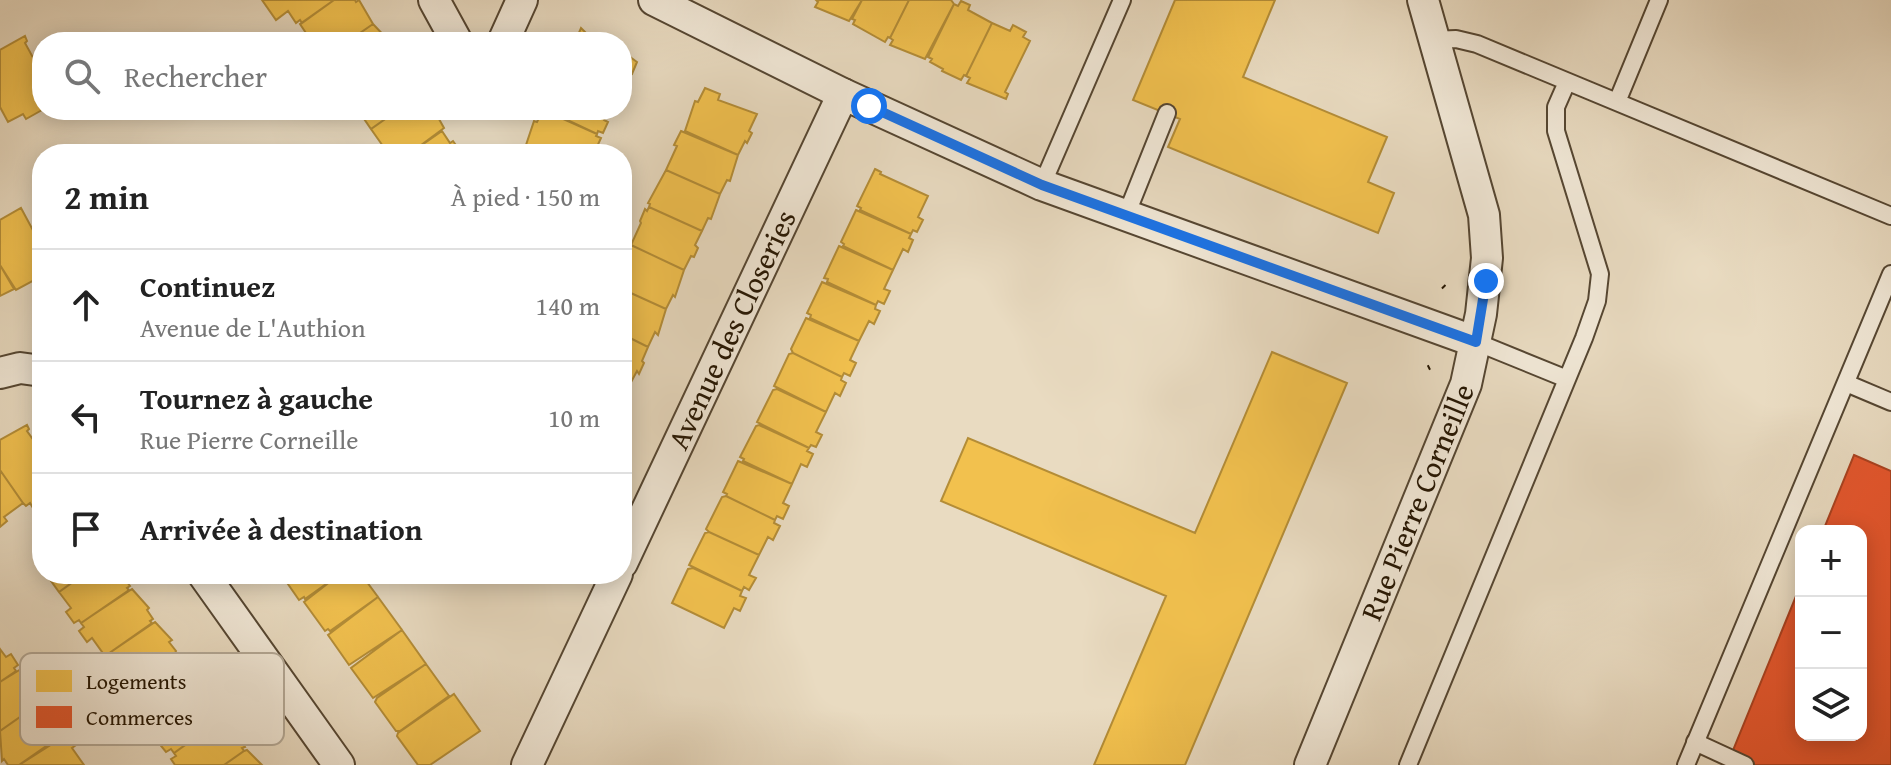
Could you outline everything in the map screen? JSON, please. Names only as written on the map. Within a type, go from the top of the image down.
[{"type":"street","points":[[434,0],[452,32]]},
{"type":"street","points":[[508,32],[522,0]]},
{"type":"street","points":[[654,0],[843,94],[1042,185],[1127,213],[1476,342]]},
{"type":"street","name":"Rue Pierre Corneille","points":[[1310,765],[1466,384],[1486,281],[1484,215],[1423,0]]},
{"type":"street","name":"Avenue des Closeries","points":[[632,542],[843,94]]},
{"type":"street","points":[[0,373],[20,368],[32,370]]},
{"type":"street","points":[[210,584],[259,653]]},
{"type":"street","points":[[527,765],[612,584]]},
{"type":"street","points":[[284,688],[339,765]]},
{"type":"lane","points":[[1042,185],[1122,0]]},
{"type":"lane","points":[[1617,102],[1659,0]]},
{"type":"lane","points":[[1432,40],[1456,39],[1477,44],[1891,216]]},
{"type":"lane","points":[[1408,765],[1597,301],[1600,274],[1554,118],[1567,82]]},
{"type":"lane","points":[[1127,213],[1167,113]]},
{"type":"lane","points":[[1686,765],[1891,274]]},
{"type":"lane","points":[[1476,342],[1567,379]]},
{"type":"lane","points":[[1846,383],[1891,402]]},
{"type":"lane","points":[[1695,742],[1745,765]]},
{"type":"building: Logements","points":[[262,0],[334,0],[302,23],[300,20],[296,23],[288,11],[276,20]]},
{"type":"building: Logements","points":[[334,0],[359,0],[373,24],[361,32],[305,32],[300,24]]},
{"type":"building: Logements","points":[[816,0],[862,0],[849,21],[815,7]]},
{"type":"building: Logements","points":[[862,0],[909,0],[885,42],[853,24],[855,20],[852,19]]},
{"type":"building: Logements","points":[[909,0],[951,0],[954,4],[925,59],[890,45],[893,40],[890,38]]},
{"type":"building: Logements","points":[[1175,0],[1275,0],[1243,77],[1387,137],[1368,182],[1394,193],[1378,233],[1168,147],[1180,119],[1133,100]]},
{"type":"building: Logements","points":[[961,1],[970,5],[968,10],[992,23],[966,76],[961,80],[942,71],[928,57],[954,4],[958,6]]},
{"type":"building: Logements","points":[[992,23],[1010,31],[1013,25],[1026,32],[1023,37],[1030,41],[1005,92],[1008,94],[1006,99],[967,83],[970,78],[966,76]]},
{"type":"building: Logements","points":[[373,24],[381,32],[361,32]]},
{"type":"building: Logements","points":[[25,36],[32,56],[32,116],[26,119],[23,114],[8,122],[0,107],[0,50]]},
{"type":"building: Logements","points":[[705,88],[720,94],[718,100],[757,114],[749,131],[752,133],[738,155],[685,131],[695,101],[698,102]]},
{"type":"building: Logements","points":[[365,120],[384,120],[371,129]]},
{"type":"building: Logements","points":[[384,120],[440,120],[444,128],[422,144],[382,144],[371,129]]},
{"type":"building: Logements","points":[[566,120],[601,138],[598,144],[526,144],[534,121]]},
{"type":"building: Logements","points":[[567,120],[608,122],[603,133],[598,131],[597,134]]},
{"type":"building: Logements","points":[[442,131],[450,143],[453,141],[455,144],[423,144]]},
{"type":"building: Logements","points":[[681,131],[738,155],[730,181],[727,180],[720,194],[666,170]]},
{"type":"building: Logements","points":[[875,169],[928,196],[918,217],[923,220],[917,232],[913,230],[911,234],[857,206]]},
{"type":"building: Logements","points":[[666,170],[720,194],[711,219],[708,218],[702,231],[649,207],[648,203]]},
{"type":"building: Logements","points":[[649,207],[702,231],[695,245],[698,248],[694,257],[691,256],[684,270],[632,245],[645,209],[647,211]]},
{"type":"building: Logements","points":[[21,208],[32,228],[32,281],[16,290],[0,265],[0,220]]},
{"type":"building: Logements","points":[[856,210],[911,234],[909,238],[913,240],[908,252],[903,249],[893,270],[843,246],[841,242]]},
{"type":"building: Logements","points":[[632,245],[684,270],[675,297],[673,295],[666,309],[632,294]]},
{"type":"building: Logements","points":[[839,246],[893,270],[884,289],[890,291],[884,304],[878,301],[876,305],[827,282],[828,279],[824,278]]},
{"type":"building: Logements","points":[[0,265],[14,289],[0,296]]},
{"type":"building: Logements","points":[[822,282],[876,305],[875,309],[880,311],[874,324],[869,321],[859,341],[810,318],[811,315],[807,313]]},
{"type":"building: Logements","points":[[632,294],[666,309],[658,335],[655,332],[648,347],[632,339]]},
{"type":"building: Logements","points":[[806,318],[859,341],[850,360],[856,363],[850,376],[844,373],[842,377],[793,353],[791,349]]},
{"type":"building: Logements","points":[[632,339],[648,347],[639,374],[637,371],[632,380]]},
{"type":"building: Logements","points":[[1272,352],[1347,383],[1185,765],[1094,765],[1166,596],[941,501],[968,438],[1195,533]]},
{"type":"building: Logements","points":[[793,353],[842,377],[841,380],[846,383],[840,396],[835,393],[826,412],[774,386],[789,354]]},
{"type":"building: Logements","points":[[777,389],[826,412],[816,432],[822,435],[816,447],[811,445],[809,448],[757,422],[773,390]]},
{"type":"building: Logements","points":[[27,425],[29,429],[27,431],[32,438],[32,506],[30,503],[26,506],[23,503],[0,470],[0,440]]},
{"type":"building: Logements","points":[[759,425],[809,448],[807,451],[813,454],[807,467],[801,464],[792,484],[740,457]]},
{"type":"building: Logements","points":[[738,461],[792,484],[783,503],[789,506],[783,519],[777,516],[775,520],[726,496],[723,492]]},
{"type":"building: Logements","points":[[0,470],[23,503],[4,517],[7,521],[0,527]]},
{"type":"building: Logements","points":[[726,496],[775,520],[774,523],[780,526],[773,540],[768,537],[759,555],[706,529],[722,497]]},
{"type":"building: Logements","points":[[709,532],[759,555],[749,575],[756,578],[749,590],[744,587],[742,591],[689,565],[705,533]]},
{"type":"building: Logements","points":[[693,568],[742,591],[740,596],[746,598],[740,611],[734,608],[724,628],[672,603],[688,569]]},
{"type":"building: Logements","points":[[53,584],[70,584],[59,592]]},
{"type":"building: Logements","points":[[70,584],[130,586],[127,588],[129,590],[81,623],[79,620],[74,623],[66,612],[71,608],[59,592]]},
{"type":"building: Logements","points":[[288,584],[326,584],[305,599],[299,600]]},
{"type":"building: Logements","points":[[327,584],[368,584],[378,597],[330,631],[325,631],[304,602]]},
{"type":"building: Logements","points":[[132,589],[149,608],[147,610],[153,619],[150,621],[152,623],[109,653],[103,653],[92,638],[87,642],[79,631],[84,627],[81,623]]},
{"type":"building: Logements","points":[[378,597],[402,630],[349,665],[328,635]]},
{"type":"building: Logements","points":[[155,622],[172,640],[169,642],[176,651],[175,653],[109,653]]},
{"type":"building: Logements","points":[[402,630],[426,664],[373,698],[351,668]]},
{"type":"building: Logements","points":[[0,649],[6,657],[11,654],[18,665],[14,668],[16,671],[0,682]]},
{"type":"building: Logements","points":[[426,664],[449,696],[396,731],[375,702]]},
{"type":"building: Logements","points":[[20,670],[20,717],[0,731],[0,682]]},
{"type":"building: Logements","points":[[454,694],[480,731],[430,765],[418,765],[397,736],[398,733]]},
{"type":"building: Logements","points":[[20,717],[20,745],[48,745],[19,765],[8,765],[4,759],[2,761],[0,731]]},
{"type":"building: Logements","points":[[51,745],[76,745],[72,748],[84,765],[19,765]]},
{"type":"building: Logements","points":[[160,745],[185,745],[174,753],[171,749],[166,752]]},
{"type":"building: Logements","points":[[185,745],[245,747],[224,765],[175,765],[171,759],[176,756],[174,753]]},
{"type":"building: Logements","points":[[247,750],[262,765],[224,765],[244,751]]},
{"type":"building: Commerces","points":[[1854,455],[1891,471],[1891,765],[1727,765],[1795,599],[1795,741],[1867,741],[1867,525],[1825,525]]},
{"type":"route","points":[[869,106],[1042,185],[1127,213],[1476,342],[1486,281]]}]
